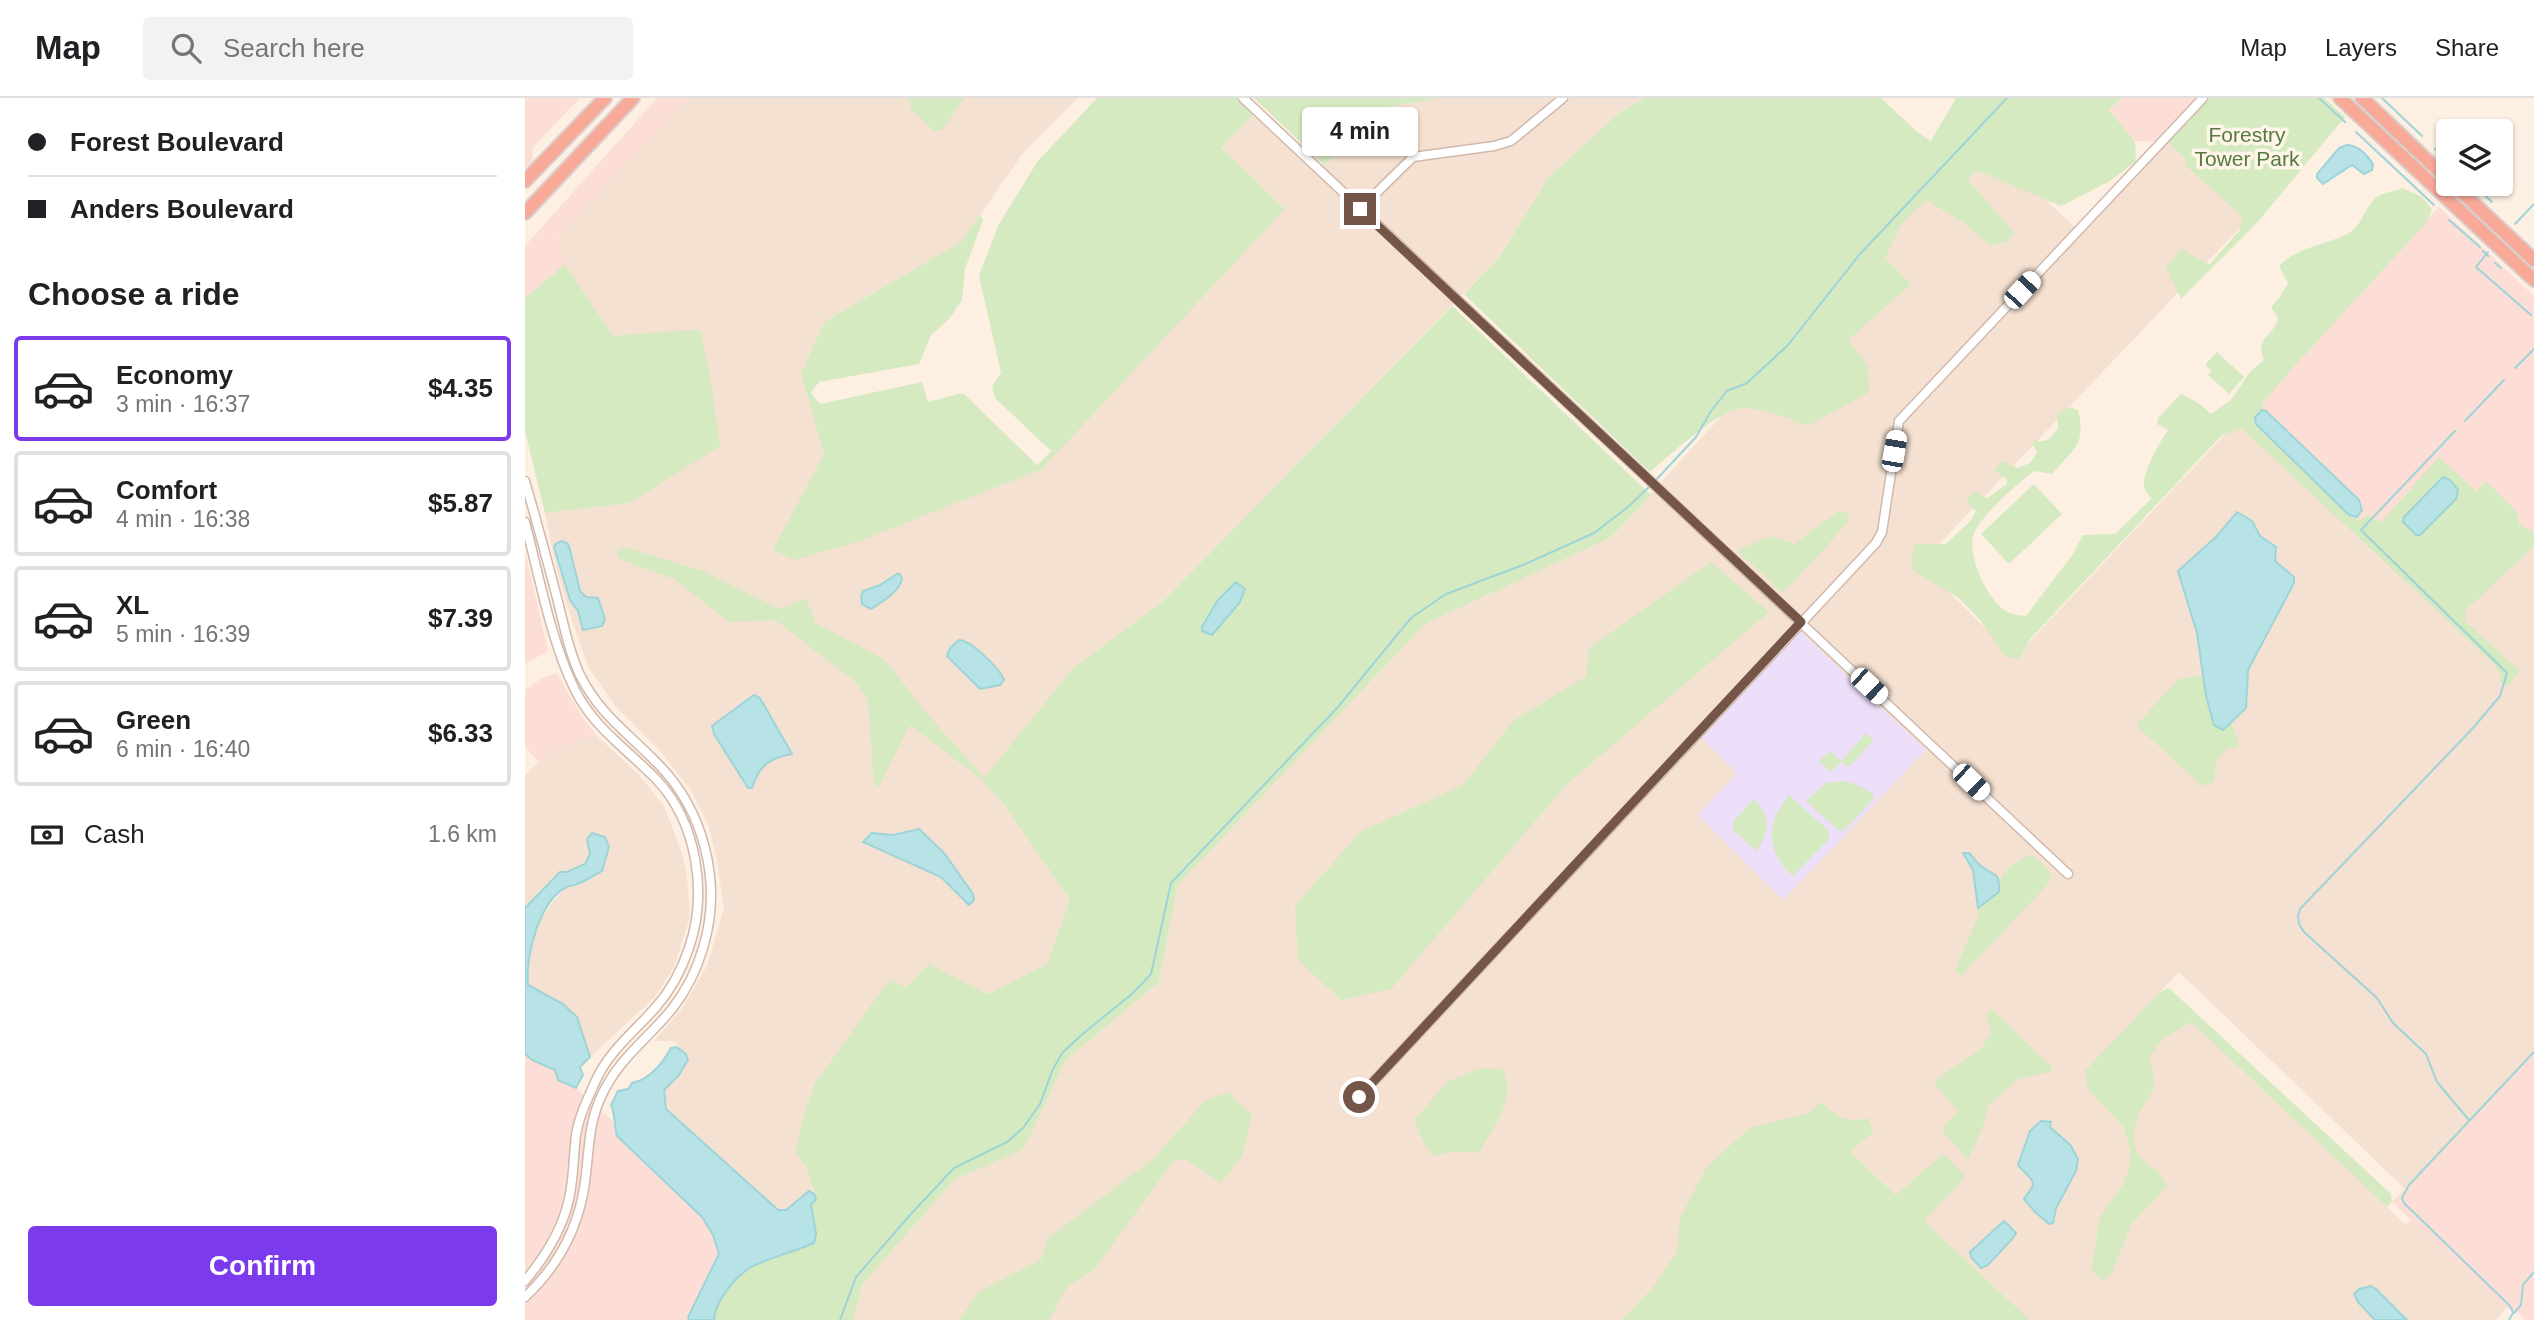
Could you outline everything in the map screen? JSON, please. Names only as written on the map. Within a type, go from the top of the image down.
[{"type":"highway","points":[[525,181],[605,98]]},
{"type":"highway","points":[[525,213],[633,98]]},
{"type":"highway","points":[[2340,98],[2534,280]]},
{"type":"highway","points":[[2362,98],[2436,169]]},
{"type":"highway","points":[[2466,196],[2534,260]]},
{"type":"street","points":[[1243,98],[2067,874]]},
{"type":"street","points":[[1360,209],[1413,157],[1494,146],[1511,141],[1563,98]]},
{"type":"street","points":[[1359,1097],[1879,538],[1899,421],[2203,98]]},
{"type":"street","points":[[525,481],[568,638],[584,682],[613,723],[657,762],[674,782],[694,817],[707,857],[711,906],[703,947],[685,989],[667,1014],[630,1051],[612,1074],[593,1118],[587,1147],[583,1198],[566,1245],[546,1276],[525,1297]]},
{"type":"street","points":[[525,522],[558,645],[575,689],[598,725],[665,789],[687,829],[697,870],[697,911],[693,938],[678,975],[657,1006],[617,1048],[597,1076],[582,1114],[568,1204],[552,1244],[525,1281]]},
{"type":"street","points":[[529,536],[540,533]]},
{"type":"street","points":[[695,858],[707,857]]},
{"type":"street","points":[[697,870],[708,868]]},
{"type":"street","points":[[657,1006],[667,1014]]},
{"type":"street","points":[[575,1148],[587,1147]]},
{"type":"street","points":[[552,1244],[566,1245]]},
{"type":"street","points":[[552,1244],[559,1256]]},
{"type":"shaded area","points":[[525,98],[580,98],[533,147],[534,163],[525,173]]},
{"type":"shaded area","points":[[657,98],[687,98],[559,236],[565,264],[525,298],[525,246]]},
{"type":"shaded area","points":[[687,98],[1078,98],[1023,153],[961,242],[824,322],[801,374],[824,453],[1042,469],[1284,208],[1221,148],[1255,113],[1317,172],[1392,106],[1442,98],[1645,98],[1620,112],[1548,178],[1500,256],[1162,602],[1073,668],[983,780],[1002,802],[1070,900],[1047,964],[988,994],[929,964],[814,1085],[795,1152],[807,1169],[814,1194],[809,1191],[786,1211],[778,1210],[666,1109],[664,1090],[679,1075],[688,1060],[674,1041],[654,1041],[681,1010],[707,966],[724,908],[717,861],[709,827],[691,790],[660,751],[616,707],[589,668],[557,571],[545,513],[630,503],[700,330],[613,336],[565,264],[559,236]]},
{"type":"shaded area","points":[[2122,98],[2211,98],[2167,142],[2135,141],[2109,110]]},
{"type":"shaded area","points":[[1978,135],[2081,233],[2167,142],[2250,217],[1920,564],[2015,657],[2240,418],[2534,541],[2534,1054],[2405,1189],[2179,972],[2160,992],[2406,1225],[2411,1220],[2506,1308],[2496,1320],[2030,1320],[1808,1113],[1631,1320],[853,1320],[862,1285],[954,1180],[1024,1149],[1066,1060],[1159,982],[1178,885],[1425,624],[1610,538]]},
{"type":"shaded area","points":[[2439,207],[2534,296],[2534,541],[2454,624],[2240,418]]},
{"type":"shaded area","points":[[525,551],[548,651],[525,664]]},
{"type":"shaded area","points":[[1800,631],[1926,750],[1783,900],[1698,815],[1737,773],[1700,737]]},
{"type":"shaded area","points":[[557,673],[582,717],[596,735],[552,751],[539,763],[525,746],[525,690],[542,678]]},
{"type":"shaded area","points":[[596,735],[640,776],[664,806],[682,854],[687,876],[690,917],[674,967],[655,997],[590,1057],[577,1017],[548,995],[527,985],[526,978],[528,955],[540,917],[566,887],[576,885],[602,871],[608,847],[588,839],[590,854],[585,864],[546,884],[525,908],[525,775],[552,751]]},
{"type":"shaded area","points":[[525,1054],[555,1070],[569,1086],[576,1088],[612,1120],[617,1136],[702,1217],[713,1235],[719,1254],[689,1320],[525,1320]]},
{"type":"shaded area","points":[[2534,1054],[2534,1320],[2525,1320],[2518,1312],[2506,1308],[2392,1202]]},
{"type":"green space","points":[[908,98],[964,98],[943,129],[935,131],[912,111]]},
{"type":"green space","points":[[1097,98],[1238,98],[1255,113],[1221,148],[1285,209],[1042,469],[860,541],[795,560],[773,550],[824,454],[801,374],[824,322],[961,242],[980,214],[983,220],[965,269],[962,300],[949,319],[931,335],[919,364],[819,382],[811,393],[820,404],[922,382],[928,402],[964,394],[1037,465],[1051,451],[995,398],[992,386],[1001,373],[979,276],[998,226],[1037,162]]},
{"type":"green space","points":[[1254,98],[1442,98],[1392,106],[1324,165]]},
{"type":"green space","points":[[1645,98],[1881,98],[1916,131],[1931,141],[1956,98],[2122,98],[2109,110],[2135,141],[2136,161],[2110,181],[2061,206],[1978,171],[1967,179],[2014,232],[2007,242],[1990,245],[1961,221],[1926,200],[1901,225],[1885,258],[1911,284],[1848,340],[1868,365],[1869,392],[1808,426],[1760,410],[1734,410],[1709,423],[1650,472],[1464,294],[1500,256],[1548,178],[1620,112]]},
{"type":"green space","name":"Forestry Tower Park","points":[[2211,98],[2324,98],[2345,117],[2256,224],[2181,299],[2166,267],[2182,248],[2210,264],[2239,231],[2243,217],[2185,165],[2184,157],[2167,142]]},
{"type":"green space","points":[[2403,188],[2422,197],[2432,209],[2427,222],[2289,372],[2263,403],[2262,410],[2255,417],[2256,424],[2349,515],[2357,517],[2356,522],[2367,515],[2381,522],[2439,457],[2476,491],[2486,481],[2517,512],[2519,524],[2534,532],[2534,546],[2465,611],[2466,622],[2520,671],[2508,687],[2500,681],[2500,674],[2492,662],[2242,429],[2222,435],[2030,639],[2019,659],[2005,656],[1981,621],[1960,599],[1912,570],[1915,544],[1946,544],[1971,520],[1976,511],[1966,500],[1974,491],[1987,498],[2007,484],[2007,479],[1994,471],[2001,461],[2018,468],[2030,463],[2037,453],[2032,443],[2034,440],[2045,441],[2050,437],[2058,429],[2057,413],[2071,407],[2078,410],[2081,431],[2072,452],[2052,474],[2034,471],[2010,491],[1978,526],[1972,542],[1976,566],[1994,600],[2012,614],[2026,616],[2073,554],[2083,535],[2115,534],[2152,498],[2145,490],[2145,477],[2168,430],[2157,424],[2158,418],[2181,394],[2200,404],[2211,414],[2231,400],[2250,372],[2264,360],[2261,346],[2278,318],[2271,307],[2288,283],[2279,266],[2303,250],[2352,231],[2377,197]]},
{"type":"green space","points":[[565,264],[613,336],[700,329],[720,446],[630,503],[545,513],[525,431],[525,298]]},
{"type":"green space","points":[[1452,306],[1651,495],[1610,538],[1425,624],[1178,885],[1159,982],[1066,1060],[1024,1149],[954,1180],[862,1285],[853,1320],[714,1320],[722,1298],[745,1271],[759,1263],[814,1243],[816,1234],[811,1204],[816,1199],[807,1169],[795,1152],[803,1117],[814,1085],[889,980],[906,987],[929,964],[988,994],[1047,964],[1070,900],[1002,802],[982,780],[910,725],[879,787],[874,784],[868,701],[857,683],[775,620],[729,622],[674,579],[620,559],[616,551],[625,547],[705,572],[780,609],[806,598],[816,623],[885,660],[983,779],[1073,668],[1162,602]]},
{"type":"green space","points":[[2217,352],[2244,377],[2229,394],[2208,375],[2212,371],[2205,365]]},
{"type":"green space","points":[[2034,484],[2062,514],[2009,564],[1981,534]]},
{"type":"green space","points":[[1839,511],[1849,514],[1848,521],[1782,593],[1737,550],[1772,536],[1794,544]]},
{"type":"green space","points":[[1711,562],[1769,612],[1566,785],[1391,989],[1341,1000],[1298,960],[1295,906],[1360,832],[1463,785],[1512,722],[1586,676],[1589,648]]},
{"type":"green space","points":[[2203,675],[2206,696],[2223,729],[2231,722],[2239,745],[2233,749],[2228,747],[2216,762],[2214,782],[2202,786],[2138,727],[2138,723],[2179,679]]},
{"type":"green space","points":[[1866,733],[1874,740],[1850,766],[1847,767],[1842,762],[1830,772],[1818,761],[1830,751],[1841,761]]},
{"type":"green space","points":[[1842,781],[1860,786],[1875,797],[1844,831],[1838,830],[1806,801],[1826,783]]},
{"type":"green space","points":[[1789,795],[1828,830],[1829,839],[1793,876],[1777,857],[1772,837],[1776,816]]},
{"type":"green space","points":[[1754,799],[1766,818],[1767,825],[1756,851],[1733,830],[1733,822]]},
{"type":"green space","points":[[2031,854],[2044,864],[2051,874],[2048,884],[1961,976],[1955,970],[1978,917],[1978,908],[1999,892],[2002,878],[2008,868]]},
{"type":"green space","points":[[2169,988],[2391,1194],[2392,1202],[2387,1207],[2191,1022],[2164,1038],[2150,1056],[2155,1088],[2144,1104],[2134,1131],[2136,1149],[2141,1158],[2159,1173],[2167,1186],[2132,1224],[2111,1274],[2104,1281],[2091,1271],[2100,1217],[2129,1171],[2130,1148],[2123,1126],[2088,1089],[2085,1071],[2160,992]]},
{"type":"green space","points":[[1990,1008],[2052,1067],[2050,1072],[2018,1079],[1988,1106],[1982,1129],[1968,1159],[1944,1134],[1943,1127],[1956,1114],[1957,1109],[1934,1084],[1938,1078],[1980,1050],[1991,1033],[1986,1015]]},
{"type":"green space","points":[[1481,1068],[1502,1069],[1506,1080],[1505,1101],[1497,1123],[1479,1153],[1453,1151],[1434,1156],[1425,1145],[1414,1120],[1448,1081]]},
{"type":"green space","points":[[1228,1092],[1252,1115],[1242,1156],[1221,1183],[1185,1159],[1174,1160],[1094,1270],[1068,1286],[1049,1320],[960,1320],[977,1293],[1041,1260],[1047,1239],[1153,1159],[1204,1102]]},
{"type":"green space","points":[[1821,1102],[1842,1118],[1868,1118],[1874,1131],[1850,1152],[1896,1195],[1943,1154],[1966,1176],[1924,1221],[2030,1320],[1622,1320],[1655,1285],[1677,1251],[1680,1218],[1706,1168],[1749,1128],[1808,1113]]},
{"type":"water","points":[[2347,145],[2365,154],[2373,164],[2372,170],[2364,174],[2352,165],[2323,184],[2317,174],[2339,148]]},
{"type":"water","points":[[2262,410],[2359,500],[2362,510],[2357,517],[2349,515],[2256,424],[2255,417]]},
{"type":"water","points":[[2443,477],[2450,480],[2458,490],[2456,499],[2420,535],[2416,535],[2403,522],[2404,517]]},
{"type":"water","points":[[2237,512],[2252,521],[2260,536],[2276,547],[2275,561],[2294,577],[2294,583],[2248,670],[2246,708],[2223,730],[2214,725],[2206,696],[2197,633],[2178,571],[2217,536]]},
{"type":"water","points":[[562,541],[568,544],[580,591],[586,597],[598,598],[605,619],[602,626],[583,630],[578,611],[570,600],[554,547]]},
{"type":"water","points":[[900,574],[902,579],[889,596],[871,609],[862,604],[863,591],[880,585]]},
{"type":"water","points":[[1236,582],[1245,589],[1240,602],[1212,635],[1202,631],[1217,601]]},
{"type":"water","points":[[959,640],[971,645],[991,663],[1004,680],[1000,685],[980,689],[947,656],[950,648]]},
{"type":"water","points":[[754,695],[760,698],[792,754],[766,764],[752,788],[748,788],[714,734],[712,726]]},
{"type":"water","points":[[919,829],[944,853],[973,894],[974,900],[969,905],[941,877],[863,842],[872,833],[893,835]]},
{"type":"water","points":[[592,833],[605,837],[609,847],[602,871],[567,887],[549,904],[536,930],[528,973],[528,985],[563,1004],[577,1017],[590,1057],[580,1067],[583,1075],[576,1088],[558,1080],[555,1070],[525,1054],[525,908],[560,872],[567,872],[585,864],[590,854],[587,839]]},
{"type":"water","points":[[1963,853],[1969,853],[1981,866],[1996,875],[1999,881],[1999,892],[1978,908],[1973,870]]},
{"type":"water","points":[[677,1047],[686,1054],[688,1060],[679,1075],[664,1090],[666,1109],[778,1210],[786,1210],[809,1191],[814,1194],[816,1200],[811,1204],[816,1234],[814,1243],[759,1263],[745,1271],[722,1298],[714,1320],[689,1320],[688,1317],[719,1254],[713,1235],[702,1217],[617,1136],[611,1105],[618,1091],[628,1089],[632,1083],[650,1075],[671,1048]]},
{"type":"water","points":[[2041,1121],[2051,1122],[2050,1127],[2071,1146],[2078,1159],[2076,1171],[2056,1208],[2053,1223],[2049,1224],[2024,1199],[2033,1186],[2032,1180],[2018,1165],[2030,1131]]},
{"type":"water","points":[[2004,1221],[2016,1233],[1988,1265],[1981,1268],[1970,1252]]},
{"type":"water","points":[[2371,1286],[2407,1320],[2375,1320],[2354,1294],[2359,1289]]},
{"type":"waterway","points":[[1655,481],[1696,437],[1727,391],[1747,383],[1788,345],[1860,254],[2007,98]]},
{"type":"waterway","points":[[2319,98],[2345,122]]},
{"type":"waterway","points":[[2382,98],[2422,136]]},
{"type":"waterway","points":[[2356,132],[2434,205]]},
{"type":"waterway","points":[[2486,196],[2492,202]]},
{"type":"waterway","points":[[2515,224],[2534,204]]},
{"type":"waterway","points":[[2449,220],[2480,247]]},
{"type":"waterway","points":[[2483,251],[2488,256]]},
{"type":"waterway","points":[[2488,252],[2476,267],[2531,315]]},
{"type":"waterway","points":[[2495,263],[2501,268]]},
{"type":"waterway","points":[[2515,368],[2534,349]]},
{"type":"waterway","points":[[2465,421],[2504,380]]},
{"type":"waterway","points":[[2455,431],[2361,530],[2507,673],[2500,696],[2473,728],[2300,909],[2298,916],[2304,932],[2377,998],[2393,1023],[2426,1054],[2437,1082],[2469,1120]]},
{"type":"waterway","points":[[840,1320],[856,1277],[910,1215],[954,1168],[1007,1142],[1023,1128],[1040,1104],[1053,1069],[1063,1052],[1133,993],[1151,974],[1171,883],[1337,708],[1411,618],[1446,594],[1523,565],[1594,533],[1651,485]]},
{"type":"waterway","points":[[2509,1320],[2513,1313],[2511,1307],[2404,1203],[2402,1198],[2409,1185],[2534,1052]]},
{"type":"waterway","points":[[2514,1313],[2521,1305],[2523,1285],[2534,1272]]},
{"type":"route","points":[[1359,1097],[1801,622],[1360,209]]}]
